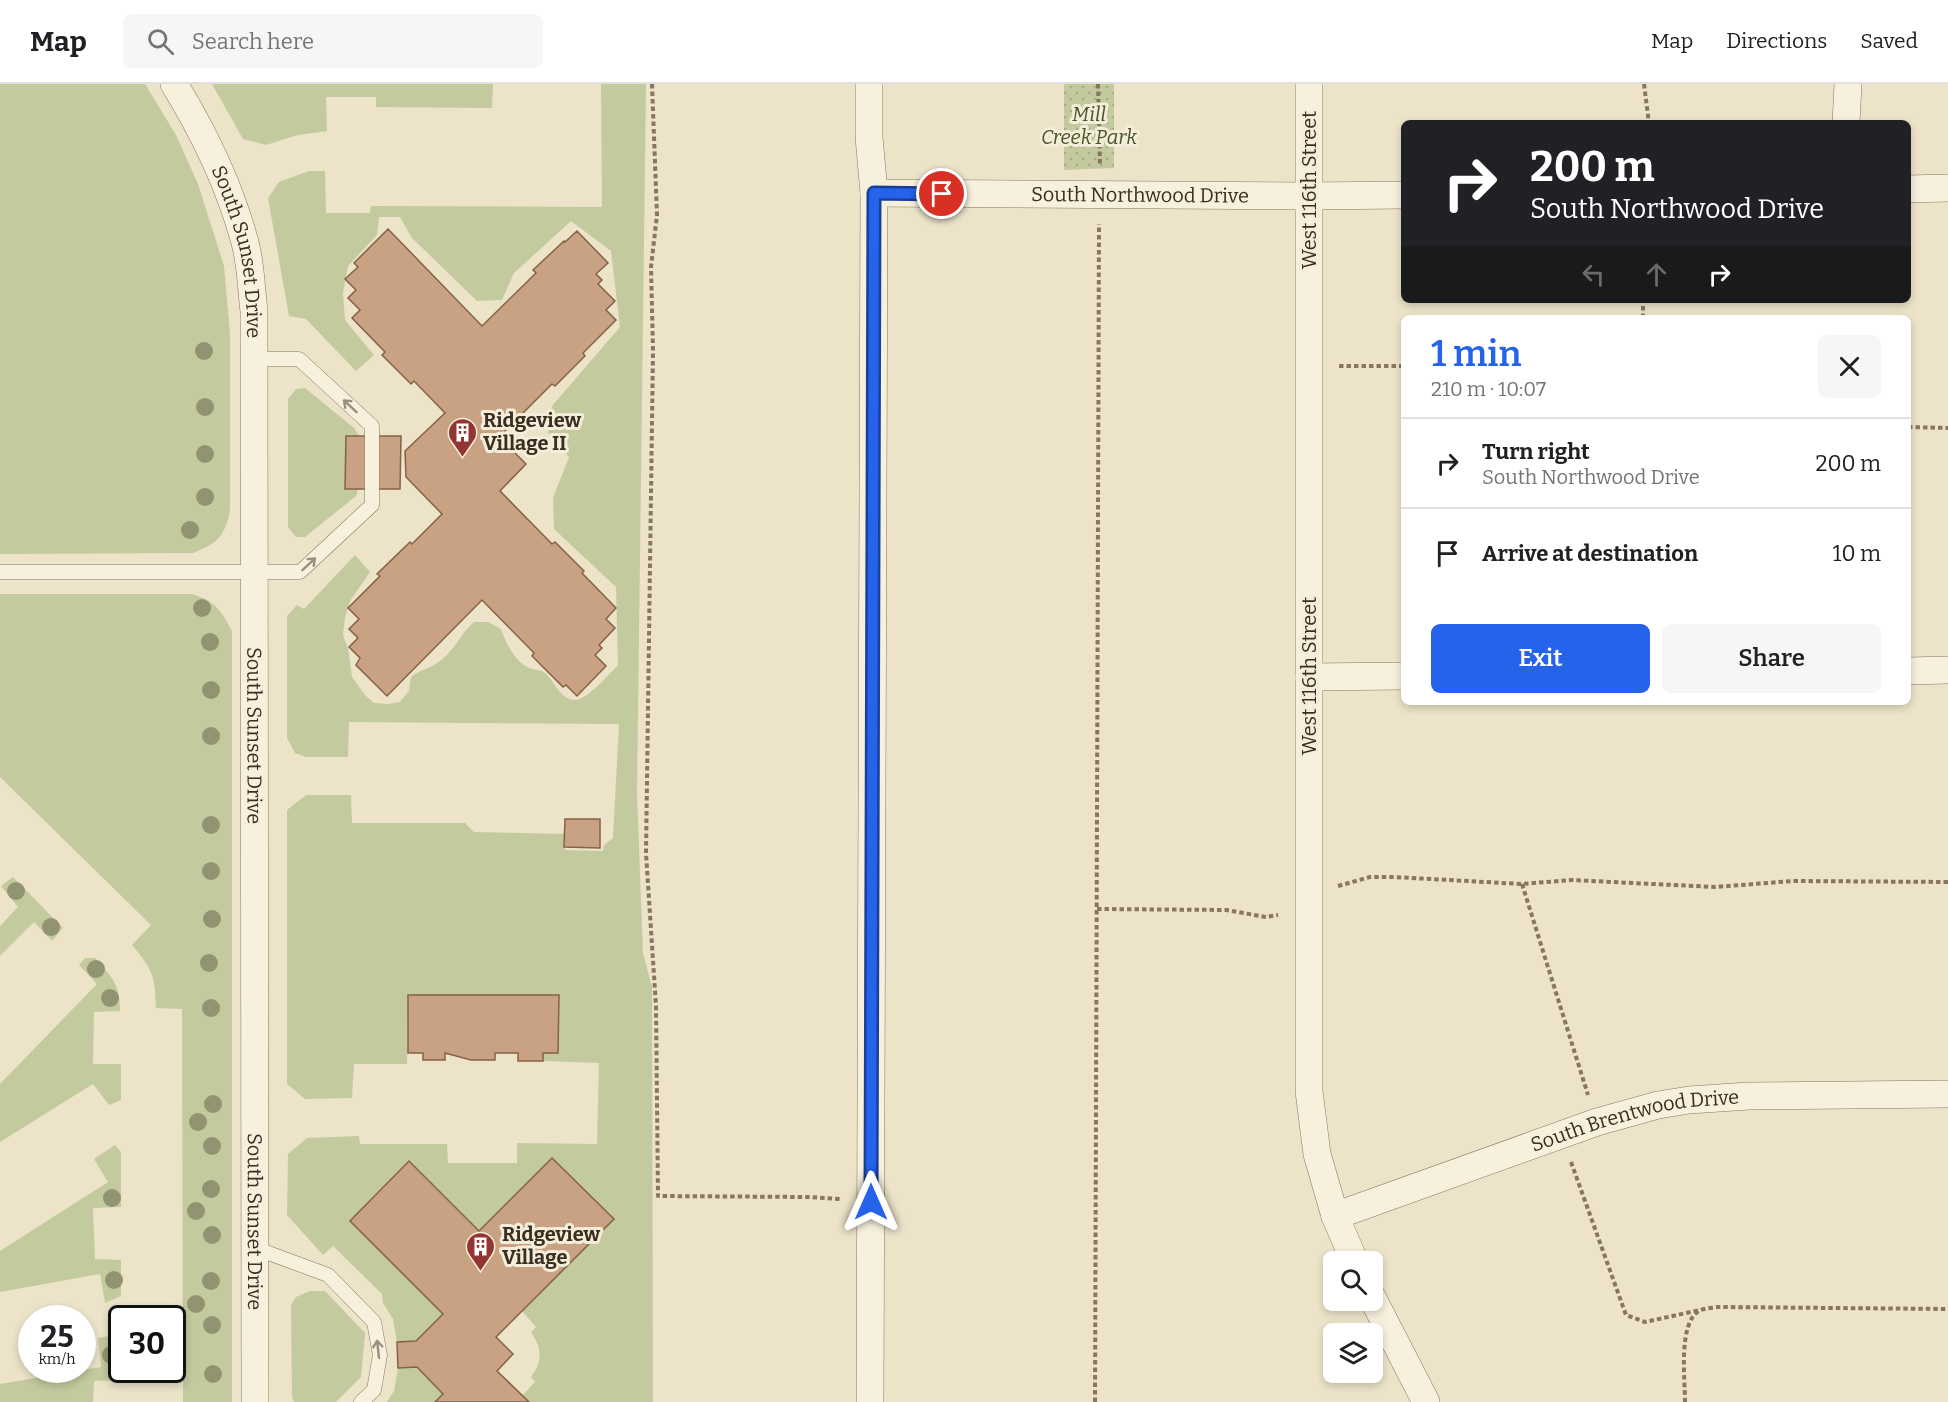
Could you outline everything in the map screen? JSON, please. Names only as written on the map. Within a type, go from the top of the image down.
[{"type":"street","name":"South Sunset Drive","points":[[174,84],[187,105],[221,175],[245,240],[254,311],[255,1402]]},
{"type":"street","points":[[869,84],[869,137],[874,193],[870,1402]]},
{"type":"street","name":"West 116th Street","points":[[1309,84],[1309,1091],[1317,1155],[1335,1216],[1350,1251]]},
{"type":"street","points":[[1846,120],[1848,84]]},
{"type":"street","points":[[1911,189],[1948,188]]},
{"type":"street","name":"South Northwood Drive","points":[[874,193],[1401,195]]},
{"type":"street","points":[[1911,670],[1948,670]]},
{"type":"street","points":[[1309,676],[1401,676]]},
{"type":"street","name":"South Brentwood Drive","points":[[1335,1216],[1597,1122],[1658,1105],[1689,1100],[1749,1096],[1948,1094]]},
{"type":"street","points":[[1379,1311],[1426,1402]]},
{"type":"lane","points":[[0,572],[300,572],[372,505],[372,426],[299,359],[254,359]]},
{"type":"lane","points":[[255,1248],[328,1275],[374,1322],[380,1355],[374,1390],[361,1402]]},
{"type":"path","points":[[652,84],[657,215],[651,267],[653,350],[646,853],[656,1006],[658,1196],[809,1197],[871,1202]]},
{"type":"path","points":[[1095,1402],[1098,84]]},
{"type":"path","points":[[1644,84],[1649,120]]},
{"type":"path","points":[[1309,366],[1401,366]]},
{"type":"path","points":[[1911,427],[1948,428]]},
{"type":"path","points":[[1096,909],[1226,910],[1266,917],[1288,913],[1329,888],[1370,878],[1522,884],[1571,880],[1716,887],[1793,880],[1948,882]]},
{"type":"path","points":[[1685,1402],[1685,1335],[1690,1319],[1700,1310],[1718,1307],[1948,1309]]},
{"type":"green space","points":[[0,84],[145,84],[176,135],[198,184],[224,266],[230,334],[230,509],[223,532],[214,542],[201,550],[193,553],[0,554]]},
{"type":"green space","points":[[212,84],[493,84],[492,108],[376,107],[376,97],[326,97],[327,131],[298,135],[266,145],[243,139]]},
{"type":"green space","points":[[601,84],[646,84],[637,793],[643,953],[652,987],[653,1402],[529,1402],[522,1396],[535,1382],[531,1377],[538,1366],[540,1355],[531,1332],[536,1327],[522,1311],[613,1219],[552,1158],[479,1231],[410,1162],[443,1314],[416,1341],[397,1342],[393,1319],[383,1303],[382,1294],[333,1246],[323,1255],[287,1215],[288,1154],[307,1138],[359,1136],[360,1144],[447,1144],[448,1163],[517,1163],[517,1143],[597,1144],[599,1063],[543,1061],[543,1053],[558,1053],[559,996],[408,995],[407,1064],[354,1064],[352,1098],[305,1099],[287,1084],[287,810],[306,795],[351,795],[352,823],[465,823],[474,832],[565,834],[565,850],[603,851],[604,845],[613,838],[619,724],[349,722],[348,757],[306,757],[295,753],[287,738],[287,616],[297,605],[304,609],[355,555],[370,572],[350,601],[343,635],[348,648],[352,677],[374,703],[400,702],[409,691],[411,677],[445,657],[474,622],[488,622],[501,629],[514,656],[527,667],[545,673],[565,697],[570,699],[575,700],[586,696],[618,665],[616,587],[554,529],[553,498],[569,457],[548,432],[552,406],[620,327],[611,251],[571,221],[514,273],[502,300],[477,301],[412,238],[400,217],[379,217],[377,235],[348,266],[343,293],[345,320],[374,355],[356,371],[306,319],[289,316],[268,198],[279,182],[309,171],[325,171],[326,213],[370,213],[371,206],[602,207]]},
{"type":"green space","name":"Mill Creek Park","points":[[1064,84],[1114,84],[1114,168],[1064,170]]},
{"type":"green space","points":[[305,388],[354,428],[359,436],[346,436],[345,489],[358,489],[356,496],[305,537],[296,537],[288,527],[288,399],[296,389]]},
{"type":"green space","points":[[0,594],[192,594],[212,603],[224,617],[232,631],[232,1402],[183,1402],[183,1383],[186,1383],[186,1305],[183,1305],[182,1009],[156,1008],[152,974],[132,945],[151,925],[0,777]]},
{"type":"green space","points":[[13,877],[63,928],[52,941],[34,922],[0,956],[0,926],[18,907],[1,886]]},
{"type":"green space","points":[[85,958],[95,958],[117,987],[120,1011],[94,1012],[93,1064],[121,1064],[121,1100],[109,1105],[93,1084],[0,1142],[0,1084],[97,984],[79,965]]},
{"type":"green space","points":[[115,1145],[121,1152],[121,1207],[93,1208],[95,1259],[121,1260],[121,1296],[105,1303],[100,1274],[0,1292],[0,1251],[108,1182],[94,1159]]},
{"type":"green space","points":[[310,1291],[325,1291],[365,1333],[361,1377],[336,1402],[294,1402],[292,1397],[291,1305],[296,1297]]},
{"type":"green space","points":[[108,1336],[108,1380],[96,1381],[96,1368],[101,1367],[98,1338]]},
{"type":"green space","points":[[417,1367],[443,1394],[435,1402],[387,1402],[394,1391],[398,1368]]},
{"type":"green space","points":[[18,1381],[18,1383],[94,1383],[93,1402],[0,1402],[0,1384]]},
{"type":"building","name":"Ridgeview Village II","points":[[388,229],[482,326],[536,273],[533,270],[577,231],[608,263],[596,274],[602,280],[598,284],[615,301],[606,310],[616,320],[583,353],[585,356],[555,386],[552,384],[499,437],[526,464],[500,491],[552,544],[555,542],[584,571],[582,573],[616,608],[606,619],[615,628],[599,645],[602,648],[595,655],[606,666],[577,696],[566,685],[563,687],[532,656],[534,653],[482,600],[387,696],[356,665],[360,658],[349,647],[358,638],[349,629],[359,619],[348,608],[380,576],[377,574],[442,514],[406,477],[405,451],[445,413],[414,381],[411,384],[382,355],[385,352],[352,318],[360,310],[348,298],[356,290],[345,279],[358,267],[354,263]]},
{"type":"building","points":[[346,436],[401,436],[400,489],[345,489]]},
{"type":"building","points":[[565,819],[600,819],[600,848],[564,847]]},
{"type":"building","points":[[408,995],[559,995],[558,1053],[543,1053],[543,1061],[518,1061],[518,1053],[495,1053],[495,1060],[471,1060],[445,1053],[445,1060],[423,1060],[423,1053],[408,1053]]},
{"type":"building","name":"Ridgeview Village","points":[[552,1158],[614,1219],[496,1337],[513,1354],[497,1371],[529,1402],[435,1402],[443,1394],[417,1367],[398,1368],[397,1342],[416,1341],[443,1314],[350,1221],[409,1161],[479,1231]]},
{"type":"place","name":"Ridgeview Village II","points":[[462,458]]},
{"type":"place","name":"Ridgeview Village","points":[[481,1272]]},
{"type":"route","points":[[871,1202],[874,193],[942,194]]}]
